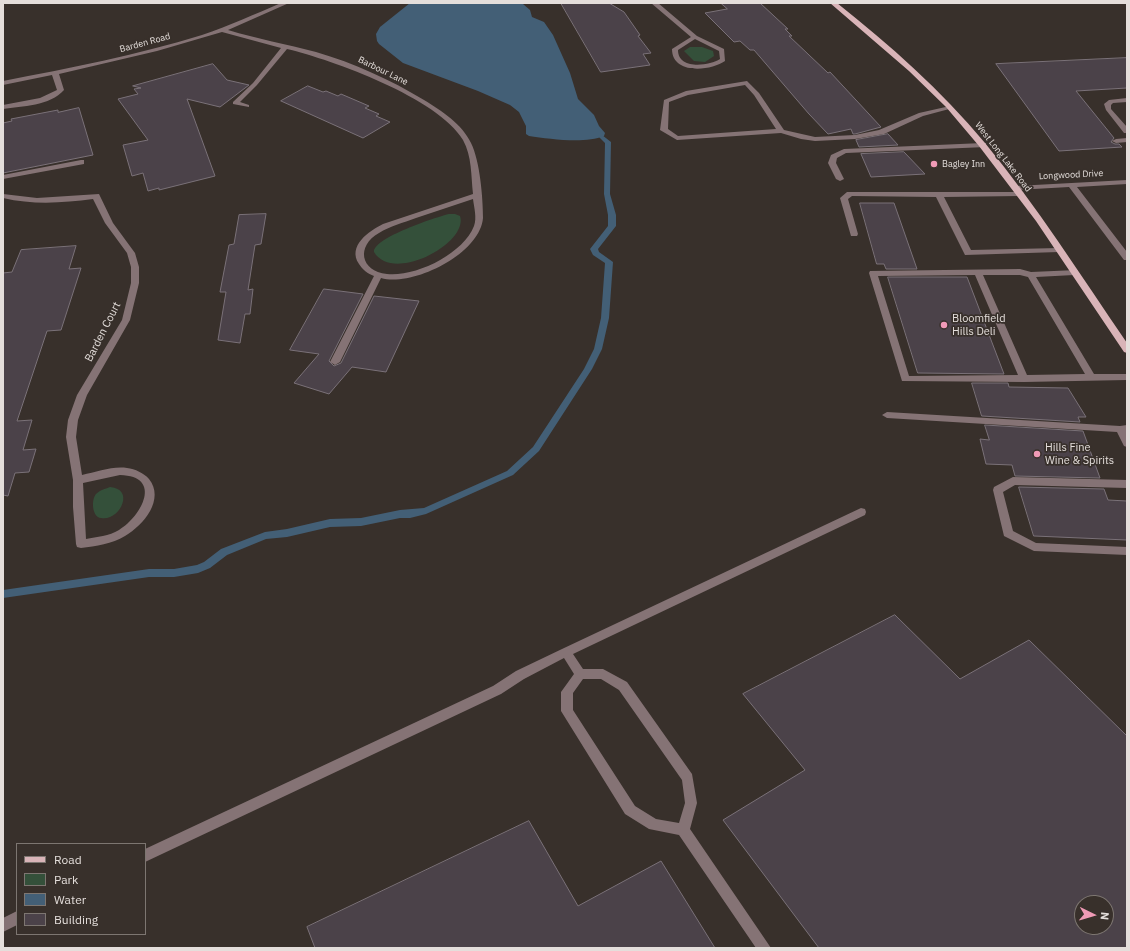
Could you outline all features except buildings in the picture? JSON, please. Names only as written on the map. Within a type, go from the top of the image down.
[{"type":"main road","name":"West Long Lake Road","points":[[833,3],[877,39],[950,108],[983,145],[1018,191],[1127,350]]},
{"type":"street","name":"Barden Road","points":[[3,83],[140,54],[222,30],[286,3]]},
{"type":"street","points":[[654,3],[695,37],[722,50],[723,60],[715,65],[706,67],[697,67],[682,63],[675,54],[675,49],[695,37]]},
{"type":"street","name":"Barbour Lane","points":[[222,30],[242,38],[325,57],[351,66],[386,82],[442,114],[457,127],[466,138],[475,165],[479,210],[478,226],[471,238],[463,247],[439,263],[422,271],[393,277],[378,275]]},
{"type":"street","points":[[247,106],[235,103],[255,84],[285,47]]},
{"type":"street","points":[[3,107],[47,98],[57,94],[61,90],[55,73]]},
{"type":"street","points":[[781,131],[757,94],[747,84],[686,93],[666,101],[664,130],[677,138],[781,131],[801,137],[815,139],[868,136],[881,132],[921,114],[950,108]]},
{"type":"street","points":[[1127,100],[1111,101],[1107,104],[1108,109],[1127,132]]},
{"type":"street","points":[[1116,141],[1127,140]]},
{"type":"street","points":[[840,179],[832,163],[834,157],[844,151],[983,145]]},
{"type":"street","points":[[3,177],[81,162]]},
{"type":"street","name":"Longwood Drive","points":[[854,234],[844,198],[850,194],[939,195],[1018,191],[1127,182]]},
{"type":"street","points":[[1072,186],[1127,258]]},
{"type":"street","points":[[335,362],[378,275],[368,269],[361,261],[359,250],[363,242],[371,234],[404,220],[477,195]]},
{"type":"street","points":[[939,195],[968,253],[1059,250]]},
{"type":"street","name":"Barden Court","points":[[3,196],[10,198],[44,200],[96,196],[109,223],[131,254],[135,267],[135,283],[126,320],[82,395],[73,420],[71,437],[78,480],[78,507],[81,544],[104,540],[121,533],[136,522],[150,499],[151,491],[147,483],[133,473],[119,472],[78,480]]},
{"type":"street","points":[[1074,272],[1031,275],[1020,272],[873,272],[905,378],[1127,377]]},
{"type":"street","points":[[978,272],[1024,378]]},
{"type":"street","points":[[1031,275],[1092,378]]},
{"type":"street","points":[[887,415],[1123,428],[1127,444]]},
{"type":"street","points":[[1127,484],[1013,481],[998,490],[1008,533],[1034,547],[1127,551]]},
{"type":"street","points":[[146,856],[497,690],[520,675],[566,652],[861,512]]},
{"type":"street","points":[[566,652],[580,674]]},
{"type":"street","points":[[580,674],[567,692],[567,711],[630,810],[654,825],[683,830],[764,948]]},
{"type":"street","points":[[580,674],[603,674],[623,686],[688,778],[691,804],[683,830]]},
{"type":"street","points":[[3,925],[16,918]]},
{"type":"green space","points":[[690,47],[702,47],[713,51],[714,56],[705,62],[694,61],[684,51]]},
{"type":"green space","points":[[449,214],[460,216],[460,227],[453,238],[442,248],[428,256],[412,262],[397,264],[384,261],[374,252],[376,246],[394,235],[432,219]]},
{"type":"green space","points":[[110,487],[118,489],[122,493],[122,505],[114,515],[108,518],[98,517],[93,508],[94,497],[96,494]]},
{"type":"water","points":[[410,3],[523,4],[530,10],[532,17],[544,22],[553,35],[570,73],[578,99],[594,115],[599,126],[605,133],[604,136],[587,140],[577,140],[529,136],[526,134],[526,126],[519,112],[510,105],[478,91],[403,63],[379,44],[376,34],[380,27]]},
{"type":"waterway","points":[[3,594],[149,573],[174,573],[198,569],[207,565],[224,552],[265,536],[287,533],[330,523],[361,522],[400,514],[426,511],[510,473],[536,449],[588,369],[598,349],[605,318],[609,262],[596,253],[594,249],[612,226],[612,215],[607,194],[608,142],[602,137]]},
{"type":"place","name":"Bagley Inn","points":[[934,164]]},
{"type":"place","name":"Bloomfield Hills Deli","points":[[944,325]]},
{"type":"place","name":"Hills Fine Wine & Spirits","points":[[1037,454]]}]
